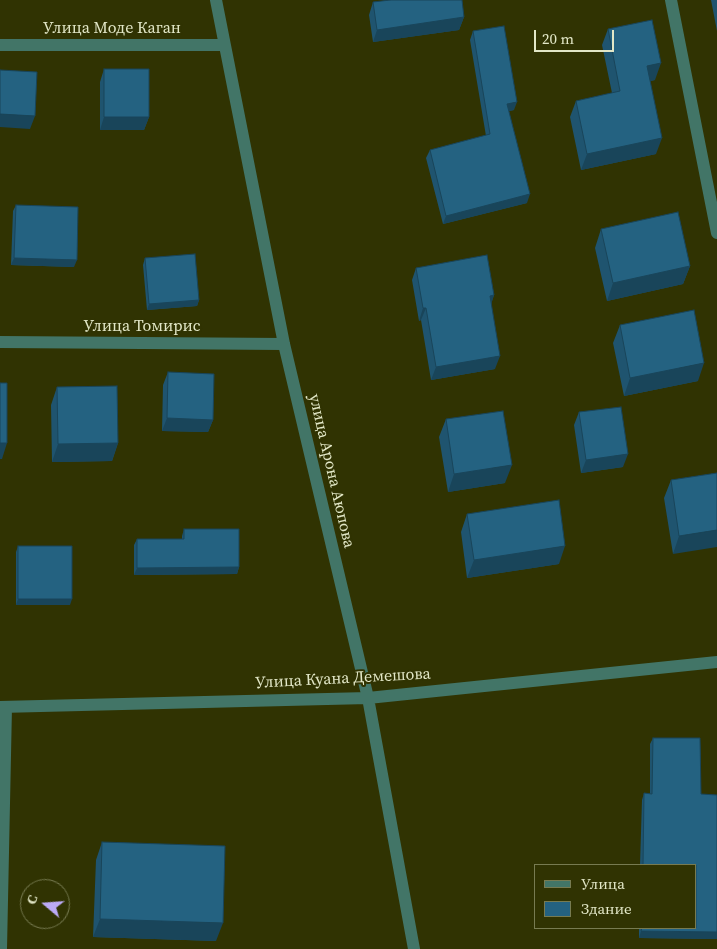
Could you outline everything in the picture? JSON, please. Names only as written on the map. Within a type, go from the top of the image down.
[{"type":"street","name":"улица Арона Аюпова","points":[[216,0],[284,344],[368,698],[414,949]]},
{"type":"street","points":[[671,0],[717,233]]},
{"type":"street","name":"Улица Моде Каган","points":[[0,45],[225,45]]},
{"type":"street","name":"Улица Томирис","points":[[0,342],[284,344]]},
{"type":"street","name":"Улица Куана Демешова","points":[[3,707],[368,698],[717,662]]},
{"type":"street","points":[[1,949],[3,707]]},
{"type":"building","points":[[390,0],[462,0],[464,17],[377,30],[373,2]]},
{"type":"building","points":[[652,20],[661,63],[647,66],[662,138],[587,154],[576,101],[620,91],[608,29]]},
{"type":"building","points":[[504,26],[517,102],[507,104],[530,194],[446,216],[430,150],[490,134],[473,31]]},
{"type":"building","points":[[104,69],[149,69],[149,117],[104,117]]},
{"type":"building","points":[[0,70],[37,72],[35,116],[0,114]]},
{"type":"building","points":[[16,205],[78,207],[77,260],[14,258]]},
{"type":"building","points":[[678,212],[690,266],[613,283],[601,229]]},
{"type":"building","points":[[195,254],[199,300],[149,304],[145,258]]},
{"type":"building","points":[[487,255],[494,295],[490,296],[500,356],[436,367],[426,308],[423,308],[416,268]]},
{"type":"building","points":[[694,310],[704,363],[630,378],[620,325]]},
{"type":"building","points":[[168,372],[214,374],[213,420],[167,418]]},
{"type":"building","points":[[0,383],[7,383],[7,443],[0,443]]},
{"type":"building","points":[[117,386],[118,443],[58,444],[57,387]]},
{"type":"building","points":[[621,407],[628,454],[586,460],[579,412]]},
{"type":"building","points":[[503,411],[512,465],[454,474],[446,419]]},
{"type":"building","points":[[717,473],[717,530],[679,536],[671,480]]},
{"type":"building","points":[[559,500],[565,546],[474,560],[467,514]]},
{"type":"building","points":[[184,529],[239,529],[239,567],[137,568],[137,539],[184,539]]},
{"type":"building","points":[[18,546],[72,546],[72,599],[18,599]]},
{"type":"building","points":[[653,738],[700,738],[701,794],[717,795],[717,932],[641,931],[642,929],[697,929],[697,864],[643,864],[644,793],[652,794]]},
{"type":"building","points":[[102,842],[225,846],[223,923],[100,919]]}]
